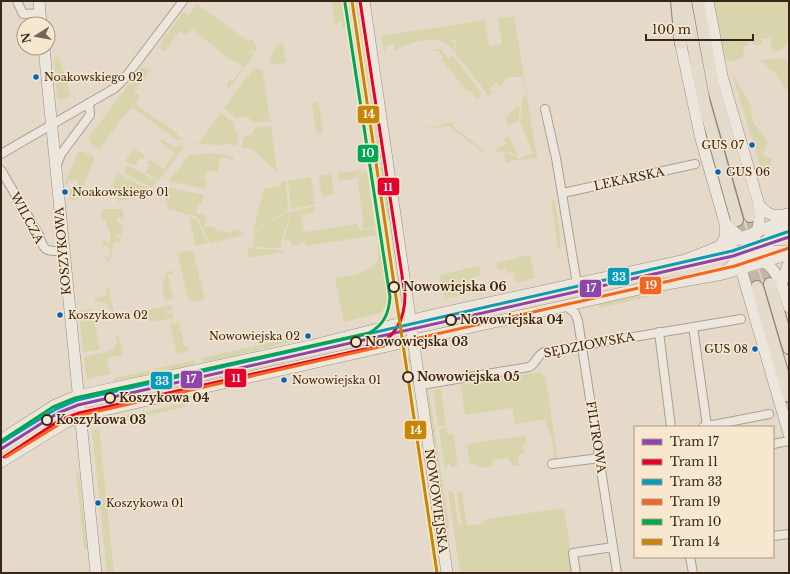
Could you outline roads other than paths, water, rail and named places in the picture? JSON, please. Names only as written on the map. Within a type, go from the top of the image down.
[{"type":"main road","points":[[39,1],[41,16]]},
{"type":"main road","name":"NOWOWIEJSKA","points":[[364,1],[447,573]]},
{"type":"main road","points":[[671,1],[701,139],[725,223],[725,238],[719,248]]},
{"type":"main road","points":[[677,1],[681,44]]},
{"type":"main road","points":[[686,1],[704,103],[737,220]]},
{"type":"main road","points":[[698,1],[714,89],[750,216]]},
{"type":"main road","points":[[708,1],[724,82],[759,205],[759,226],[741,270],[789,434]]},
{"type":"main road","name":"KOSZYKOWA","points":[[45,56],[77,396],[96,573]]},
{"type":"main road","points":[[759,205],[770,216],[789,214]]},
{"type":"main road","points":[[757,232],[789,219]]},
{"type":"main road","points":[[725,223],[764,262],[789,307]]},
{"type":"main road","points":[[723,274],[749,248],[770,237],[789,224]]},
{"type":"main road","points":[[1,440],[55,405],[77,396],[310,346],[685,260],[719,248],[749,248],[775,252],[789,252]]},
{"type":"main road","points":[[1,462],[66,422],[79,416],[237,378],[312,364],[644,288],[741,270],[789,252]]},
{"type":"main road","points":[[789,262],[776,283],[789,348]]},
{"type":"main road","points":[[757,287],[789,396]]},
{"type":"street","points":[[17,1],[22,13],[33,16]]},
{"type":"street","points":[[1,154],[107,94],[120,84],[183,1]]},
{"type":"street","points":[[56,174],[61,154],[90,115],[89,103]]},
{"type":"street","points":[[544,109],[551,132],[563,193],[577,284]]},
{"type":"street","name":"LEKARSKA","points":[[563,193],[695,164]]},
{"type":"street","name":"WILCZA","points":[[1,170],[39,235],[42,246],[48,250],[63,251]]},
{"type":"street","name":"FILTROWA","points":[[566,306],[576,315],[582,346],[617,573]]},
{"type":"street","name":"SĘDZIOWSKA","points":[[421,386],[531,367],[538,355],[544,352],[741,319]]},
{"type":"street","points":[[693,327],[705,426]]},
{"type":"street","points":[[659,332],[671,426]]},
{"type":"street","points":[[710,426],[769,414]]},
{"type":"street","points":[[774,444],[789,441]]},
{"type":"street","points":[[552,464],[600,458]]},
{"type":"street","points":[[774,536],[789,534]]},
{"type":"street","points":[[576,573],[573,553],[613,547]]},
{"type":"street","points":[[690,558],[693,573]]},
{"type":"tunnel","points":[[750,216],[770,284]]},
{"type":"tunnel","points":[[737,220],[757,287]]},
{"type":"tram line","name":"14","points":[[352,1],[437,573]]},
{"type":"tram line","name":"11","points":[[4,457],[60,420],[79,413],[374,347],[388,338],[398,326],[405,304],[405,295],[360,1]]},
{"type":"tram line","name":"10","points":[[1,441],[53,407],[75,398],[369,333],[382,322],[387,313],[390,297],[345,3]]},
{"type":"tram line","name":"33","points":[[1,443],[56,409],[77,400],[732,251],[787,232]]},
{"type":"tram line","name":"17","points":[[1,449],[58,413],[78,405],[733,256],[789,237]]},
{"type":"tram line","name":"19","points":[[6,457],[63,422],[81,415],[735,266],[789,248]]},
{"type":"tram line","points":[[372,338],[385,338],[396,342],[404,350],[409,362]]},
{"type":"place","name":"Noakowskiego 02","points":[[36,77]]},
{"type":"place","name":"GUS 07","points":[[752,145]]},
{"type":"place","name":"GUS 06","points":[[718,172]]},
{"type":"place","name":"Noakowskiego 01","points":[[65,192]]},
{"type":"place","name":"Nowowiejska 06","points":[[394,287]]},
{"type":"place","name":"Koszykowa 02","points":[[60,315]]},
{"type":"place","name":"Nowowiejska 04","points":[[451,320]]},
{"type":"place","name":"Nowowiejska 02","points":[[308,336]]},
{"type":"place","name":"Nowowiejska 03","points":[[356,342]]},
{"type":"place","name":"GUS 08","points":[[755,349]]},
{"type":"place","name":"Nowowiejska 05","points":[[408,377]]},
{"type":"place","name":"Nowowiejska 01","points":[[284,380]]},
{"type":"place","name":"Koszykowa 04","points":[[110,398]]},
{"type":"place","name":"Koszykowa 03","points":[[47,420]]},
{"type":"place","name":"Koszykowa 01","points":[[98,503]]}]
